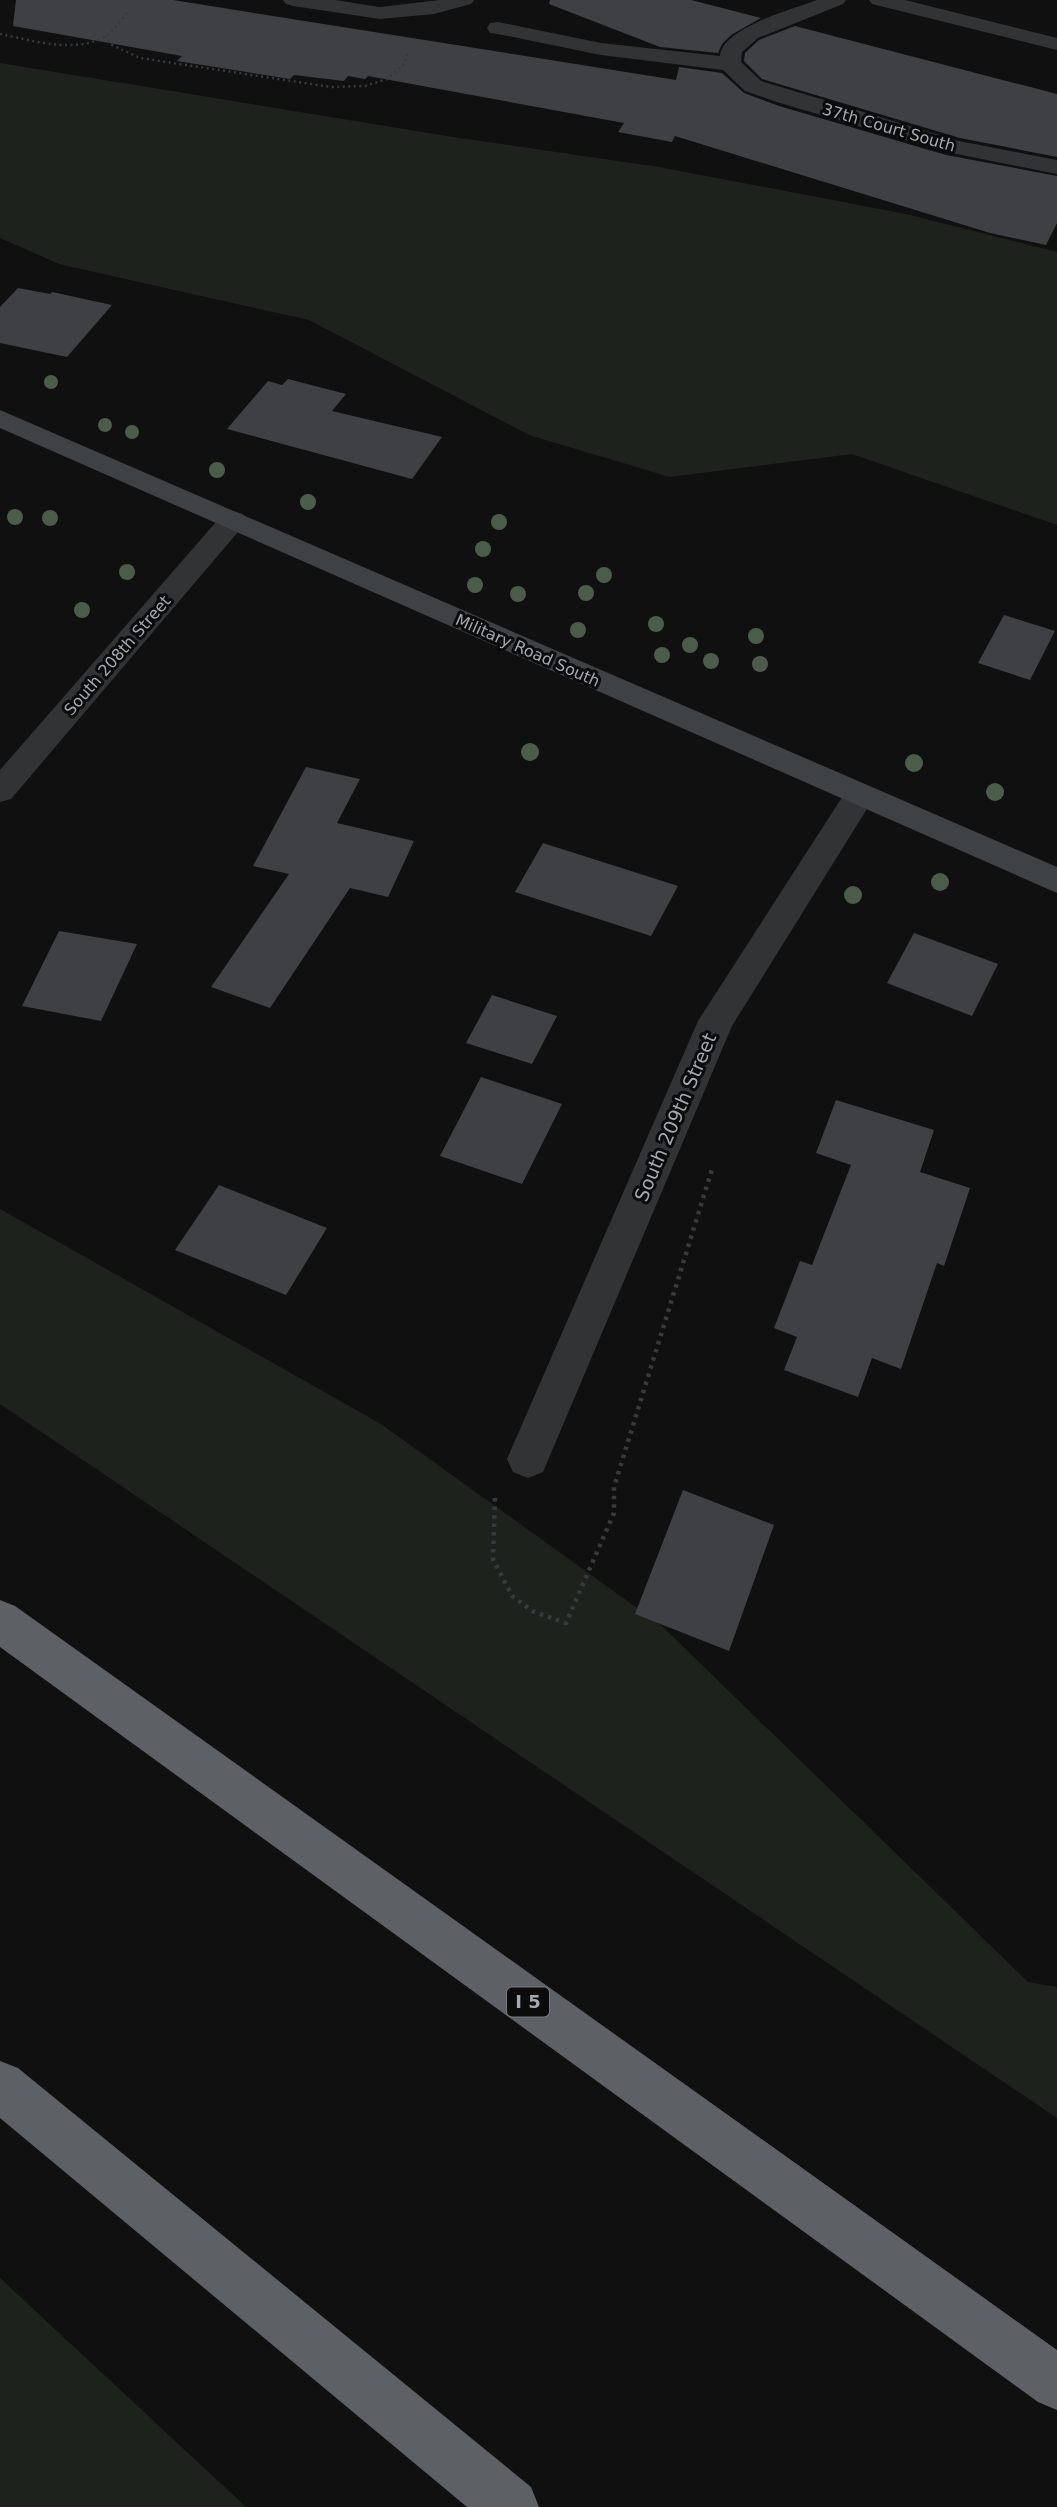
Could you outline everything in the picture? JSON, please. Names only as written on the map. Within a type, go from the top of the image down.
[{"type":"highway","name":"I 5","points":[[0,1621],[1057,2384]]},
{"type":"highway","points":[[0,2085],[511,2507]]},
{"type":"main road","name":"Military Road South","points":[[0,418],[1057,881]]},
{"type":"street","points":[[293,0],[380,13],[434,8],[464,0]]},
{"type":"street","points":[[498,28],[612,50],[730,64],[732,50],[750,33],[836,0]]},
{"type":"street","points":[[879,0],[1057,44]]},
{"type":"street","name":"37th Court South","points":[[730,64],[753,86],[788,98],[955,147],[1057,167]]},
{"type":"street","name":"South 208th Street","points":[[0,791],[233,520]]},
{"type":"street","name":"South 209th Street","points":[[528,1459],[716,1021],[859,796]]},
{"type":"path","points":[[0,34],[64,44],[105,36],[127,13]]},
{"type":"path","points":[[105,36],[110,44],[140,58],[331,87],[365,86],[387,79],[405,63],[408,45]]},
{"type":"path","points":[[566,1623],[614,1513],[614,1487],[713,1165]]},
{"type":"shaded area","points":[[0,63],[453,137],[659,167],[906,214],[1057,252],[1057,525],[852,454],[670,477],[529,435],[309,320],[59,264],[0,238]]},
{"type":"shaded area","points":[[0,1209],[381,1424],[662,1626],[1028,1982],[1057,1987],[1057,2118],[0,1404]]},
{"type":"shaded area","points":[[0,2278],[246,2507],[0,2507]]},
{"type":"building","points":[[16,0],[173,0],[676,80],[679,67],[722,73],[744,93],[779,106],[946,155],[1057,176],[1057,223],[1046,245],[990,233],[675,136],[672,142],[618,132],[624,123],[368,76],[365,79],[348,76],[344,81],[294,75],[290,79],[177,61],[182,56],[13,26]]},
{"type":"building","points":[[550,0],[691,0],[761,18],[731,35],[718,53],[660,47],[549,4]]},
{"type":"building","points":[[795,26],[1057,94],[1057,157],[960,138],[762,79],[744,61],[745,53],[759,40]]},
{"type":"building","points":[[18,288],[50,294],[52,292],[112,305],[67,357],[0,343],[0,307]]},
{"type":"building","points":[[288,379],[346,394],[332,411],[442,437],[412,479],[227,429],[268,381],[282,385]]},
{"type":"building","points":[[1004,615],[1055,631],[1030,680],[978,663]]},
{"type":"building","points":[[306,767],[360,779],[337,823],[414,841],[388,897],[350,888],[270,1008],[211,987],[289,874],[253,866]]},
{"type":"building","points":[[543,843],[678,886],[651,936],[515,892]]},
{"type":"building","points":[[59,931],[137,944],[101,1021],[22,1006]]},
{"type":"building","points":[[914,933],[998,964],[972,1016],[887,983]]},
{"type":"building","points":[[492,995],[557,1016],[532,1064],[466,1043]]},
{"type":"building","points":[[481,1077],[562,1104],[522,1184],[440,1156]]},
{"type":"building","points":[[836,1100],[934,1130],[920,1172],[970,1188],[944,1266],[937,1263],[901,1369],[872,1358],[858,1397],[784,1370],[797,1337],[774,1328],[800,1261],[812,1265],[851,1165],[816,1153]]},
{"type":"building","points":[[219,1185],[327,1228],[286,1295],[175,1250]]},
{"type":"building","points":[[683,1490],[774,1525],[729,1651],[635,1614]]}]
